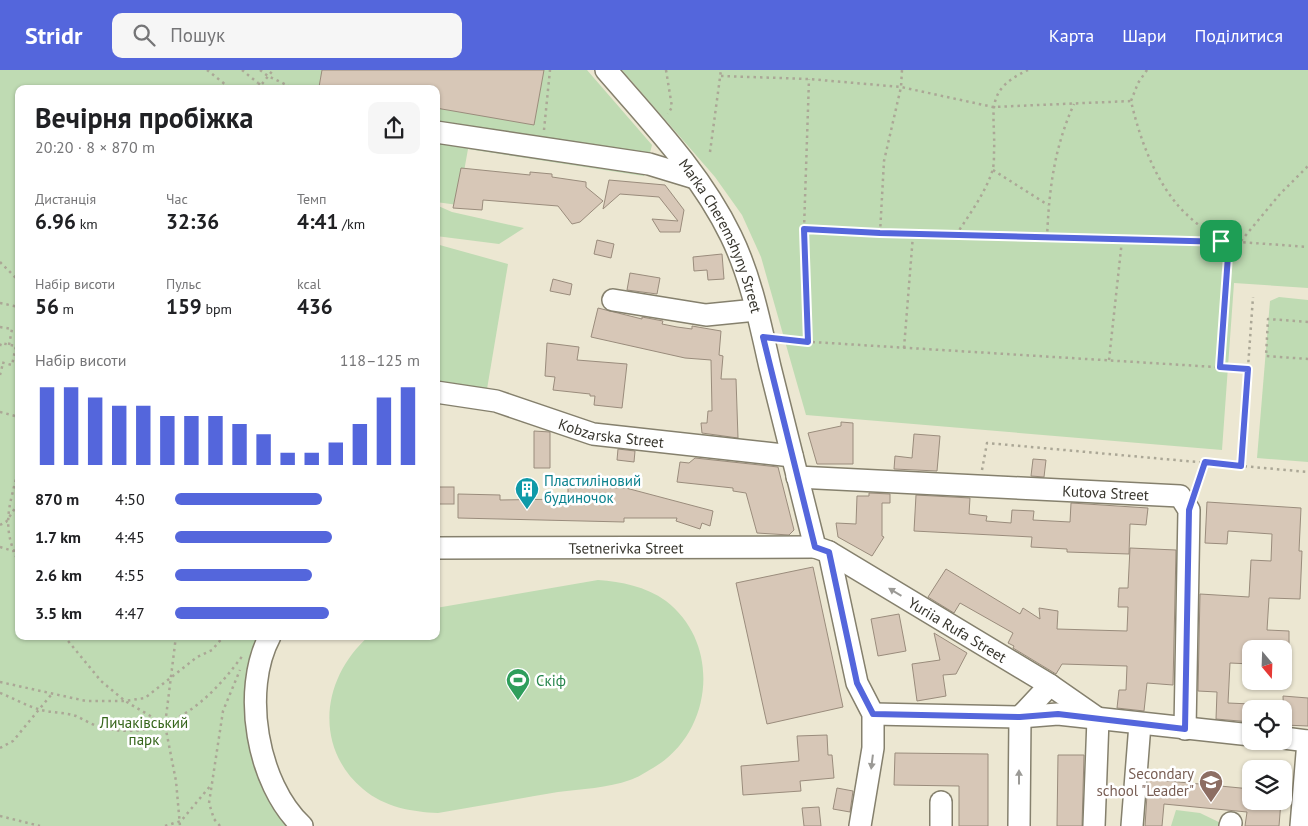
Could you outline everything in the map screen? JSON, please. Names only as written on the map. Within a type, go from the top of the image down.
[{"type":"street","name":"Marka Cheremshyny Street","points":[[606,70],[658,130],[695,178],[731,235],[747,277],[797,477],[822,550],[857,683],[873,714],[873,748],[860,826]]},
{"type":"street","points":[[440,133],[649,164],[695,178]]},
{"type":"street","points":[[613,300],[706,316],[756,310]]},
{"type":"street","name":"Kobzarska Street","points":[[440,393],[496,401],[593,434],[792,456]]},
{"type":"street","name":"Kutova Street","points":[[797,477],[1180,496],[1189,510]]},
{"type":"street","points":[[1185,729],[1189,510]]},
{"type":"street","name":"Tsetnerivka Street","points":[[440,548],[822,550]]},
{"type":"street","name":"Yuriia Rufa Street","points":[[822,550],[1050,685],[1098,719]]},
{"type":"street","points":[[269,640],[257,680],[256,722],[266,768],[274,789],[302,826]]},
{"type":"street","points":[[1019,826],[1020,717],[1050,685]]},
{"type":"street","points":[[873,714],[1020,717],[1058,714],[1242,734]]},
{"type":"street","points":[[1094,826],[1098,719]]},
{"type":"street","points":[[1132,826],[1140,724]]},
{"type":"street","points":[[1292,739],[1308,741],[1302,826]]},
{"type":"street","points":[[941,802],[941,826]]},
{"type":"path","points":[[207,70],[226,85]]},
{"type":"path","points":[[242,70],[261,85]]},
{"type":"path","points":[[260,70],[287,85]]},
{"type":"path","points":[[261,85],[273,70]]},
{"type":"path","points":[[543,136],[550,70]]},
{"type":"path","points":[[658,130],[672,107],[666,70]]},
{"type":"path","points":[[710,152],[721,70]]},
{"type":"path","points":[[880,233],[884,162],[901,87],[902,70]]},
{"type":"path","points":[[956,235],[983,192],[993,170],[993,107],[1008,80],[1028,70]]},
{"type":"path","points":[[1147,70],[1138,82],[1131,102],[1145,147],[1176,203],[1198,225],[1221,241]]},
{"type":"path","points":[[721,76],[809,79],[901,87],[993,107],[1131,102]]},
{"type":"path","points":[[808,342],[804,229],[809,79]]},
{"type":"path","points":[[1047,238],[1051,174],[1062,131],[1074,104]]},
{"type":"path","points":[[1240,242],[1280,194],[1308,166]]},
{"type":"path","points":[[993,170],[1048,205]]},
{"type":"path","points":[[804,229],[1047,238],[1221,241],[1308,247]]},
{"type":"path","points":[[904,348],[914,234]]},
{"type":"path","points":[[1109,360],[1122,240]]},
{"type":"path","points":[[1220,367],[1229,242]]},
{"type":"path","points":[[0,262],[15,277]]},
{"type":"path","points":[[1241,466],[1253,297]]},
{"type":"path","points":[[0,303],[15,306]]},
{"type":"path","points":[[1308,322],[1268,319],[1266,356],[1308,359]]},
{"type":"path","points":[[0,327],[12,329],[9,344]]},
{"type":"path","points":[[780,348],[778,340],[1248,369]]},
{"type":"path","points":[[0,346],[1,343],[15,346]]},
{"type":"path","points":[[0,375],[1,362],[12,365],[15,351]]},
{"type":"path","points":[[0,412],[15,416]]},
{"type":"path","points":[[978,486],[988,443],[1308,472]]},
{"type":"path","points":[[1189,510],[1205,462]]},
{"type":"path","points":[[15,484],[6,522],[12,551],[15,556]]},
{"type":"path","points":[[0,525],[6,522],[15,508]]},
{"type":"path","points":[[0,520],[6,522]]},
{"type":"path","points":[[0,547],[12,551],[15,550]]},
{"type":"path","points":[[67,640],[101,681],[125,701],[165,725]]},
{"type":"path","points":[[176,640],[165,725],[176,780],[180,826]]},
{"type":"path","points":[[0,682],[86,701],[125,701],[145,698],[197,657],[212,650],[221,640]]},
{"type":"path","points":[[0,693],[39,710],[74,716],[104,728],[141,730],[165,725],[186,714],[208,696],[247,652],[244,661]]},
{"type":"path","points":[[220,826],[214,819],[209,803],[223,711],[240,669]]},
{"type":"path","points":[[0,748],[13,742],[52,695]]},
{"type":"path","points":[[165,826],[181,821],[212,784]]},
{"type":"path","points":[[0,816],[40,826]]},
{"type":"green space","name":"Личаківський парк","points":[[0,70],[587,70],[652,145],[644,176],[468,149],[458,205],[440,203],[440,85],[15,85],[15,640],[265,640],[249,698],[296,826],[0,826]]},
{"type":"green space","points":[[622,70],[1308,70],[1308,288],[1234,283],[1222,450],[806,415],[761,257],[742,215],[715,177]]},
{"type":"green space","points":[[440,207],[452,212],[524,228],[499,244],[440,237]]},
{"type":"green space","points":[[440,245],[508,264],[486,395],[440,388]]},
{"type":"green space","points":[[1279,297],[1308,300],[1308,462],[1257,458],[1270,301]]},
{"type":"green space","name":"Скіф","points":[[598,580],[616,582],[650,592],[666,601],[684,619],[696,640],[702,664],[703,687],[698,711],[688,733],[673,753],[642,775],[622,783],[438,813],[408,810],[389,804],[363,789],[347,772],[336,753],[331,733],[330,712],[333,691],[341,671],[353,653],[365,640],[440,640],[440,607]]},
{"type":"green space","points":[[1176,810],[1200,813],[1227,826],[1171,826]]},
{"type":"building","points":[[322,70],[544,70],[534,125],[440,109],[440,85],[319,85]]},
{"type":"building","points":[[461,168],[530,175],[530,172],[552,174],[552,177],[586,182],[586,187],[603,201],[580,222],[572,224],[558,206],[483,200],[482,210],[453,208]]},
{"type":"building","points":[[609,180],[665,185],[684,210],[680,232],[660,232],[652,219],[678,221],[659,197],[620,194],[603,209]]},
{"type":"building","points":[[597,240],[614,244],[611,258],[594,254]]},
{"type":"building","points":[[722,254],[724,279],[708,280],[707,270],[694,271],[693,257]]},
{"type":"building","points":[[630,273],[660,278],[657,294],[627,290]]},
{"type":"building","points":[[553,279],[572,284],[570,295],[550,291]]},
{"type":"building","points":[[598,308],[642,319],[642,317],[663,321],[662,324],[677,327],[692,329],[692,326],[721,331],[719,355],[723,356],[721,379],[736,379],[738,438],[702,433],[701,423],[707,423],[708,411],[712,411],[711,360],[685,358],[591,337]]},
{"type":"building","points":[[547,343],[579,347],[577,360],[627,364],[622,408],[594,405],[595,396],[590,396],[590,394],[553,390],[555,377],[545,376]]},
{"type":"building","points":[[841,422],[853,423],[853,464],[817,464],[808,433],[841,426]]},
{"type":"building","points":[[534,431],[550,432],[550,468],[534,468]]},
{"type":"building","points":[[914,434],[940,436],[937,471],[894,469],[895,456],[912,458]]},
{"type":"building","points":[[618,449],[635,451],[634,462],[617,460]]},
{"type":"building","points":[[695,458],[778,467],[794,530],[789,535],[757,533],[746,493],[733,491],[733,488],[677,482],[680,462],[689,463]]},
{"type":"building","points":[[1033,459],[1046,460],[1044,477],[1031,476]]},
{"type":"building","points":[[568,486],[626,488],[713,511],[710,526],[702,523],[700,529],[676,521],[677,518],[624,518],[624,522],[458,518],[458,494],[500,495],[500,500],[568,499]]},
{"type":"building","points":[[440,487],[454,487],[454,504],[440,504]]},
{"type":"building","points":[[869,493],[890,494],[890,503],[882,503],[882,536],[884,537],[872,556],[838,537],[836,523],[856,524],[857,496],[869,496]]},
{"type":"building","points":[[916,495],[970,498],[969,514],[987,516],[986,521],[1011,523],[1012,510],[1034,511],[1033,520],[1070,522],[1071,503],[1148,508],[1146,525],[1130,524],[1129,554],[1067,552],[1067,549],[1031,547],[1032,537],[914,531]]},
{"type":"building","points":[[1207,502],[1301,508],[1299,551],[1302,551],[1300,599],[1269,598],[1267,630],[1289,631],[1289,640],[1242,640],[1242,664],[1230,663],[1228,703],[1242,704],[1242,721],[1216,719],[1217,692],[1198,691],[1200,594],[1249,597],[1251,560],[1271,561],[1272,534],[1228,531],[1227,544],[1205,543]]},
{"type":"building","points":[[1130,548],[1176,550],[1173,685],[1147,683],[1144,711],[1117,708],[1119,690],[1126,690],[1127,666],[1062,664],[1056,674],[1013,648],[1014,646],[1008,643],[1013,633],[960,603],[954,613],[928,597],[946,569],[1020,614],[1023,608],[1040,619],[1039,608],[1058,611],[1057,629],[1127,631],[1128,607],[1118,607],[1119,588],[1128,588]]},
{"type":"building","points":[[813,567],[843,707],[767,724],[736,583]]},
{"type":"building","points":[[899,614],[906,651],[878,656],[871,619]]},
{"type":"building","points":[[934,633],[967,653],[956,674],[943,675],[946,696],[917,701],[912,664],[940,660]]},
{"type":"building","points":[[1283,696],[1308,698],[1308,726],[1292,725],[1292,700],[1283,700]]},
{"type":"building","points":[[827,735],[828,755],[832,755],[834,778],[800,781],[801,791],[743,795],[741,766],[799,761],[797,736]]},
{"type":"building","points":[[895,753],[988,754],[988,826],[959,826],[959,786],[894,785]]},
{"type":"building","points":[[1058,755],[1084,755],[1082,826],[1057,826]]},
{"type":"building","name":"Secondary school \"Leader\"","points":[[1148,779],[1242,788],[1242,810],[1280,810],[1279,826],[1245,826],[1247,812],[1164,804],[1162,826],[1145,826]]},
{"type":"building","points":[[837,788],[853,791],[850,812],[833,809]]},
{"type":"building","points":[[819,807],[821,826],[804,826],[802,808]]},
{"type":"place","name":"Пластиліновий будиночок","points":[[527,510]]},
{"type":"place","name":"Скіф","points":[[518,701]]},
{"type":"place","name":"Secondary school \"Leader\"","points":[[1211,803]]},
{"type":"route","points":[[804,229],[1122,240],[1221,241],[1229,242],[1220,367],[1248,369],[1241,466],[1205,462],[1189,510],[1185,729],[1058,714],[1020,717],[873,714],[857,683],[829,552],[815,547],[763,337],[808,342],[804,229]]}]
